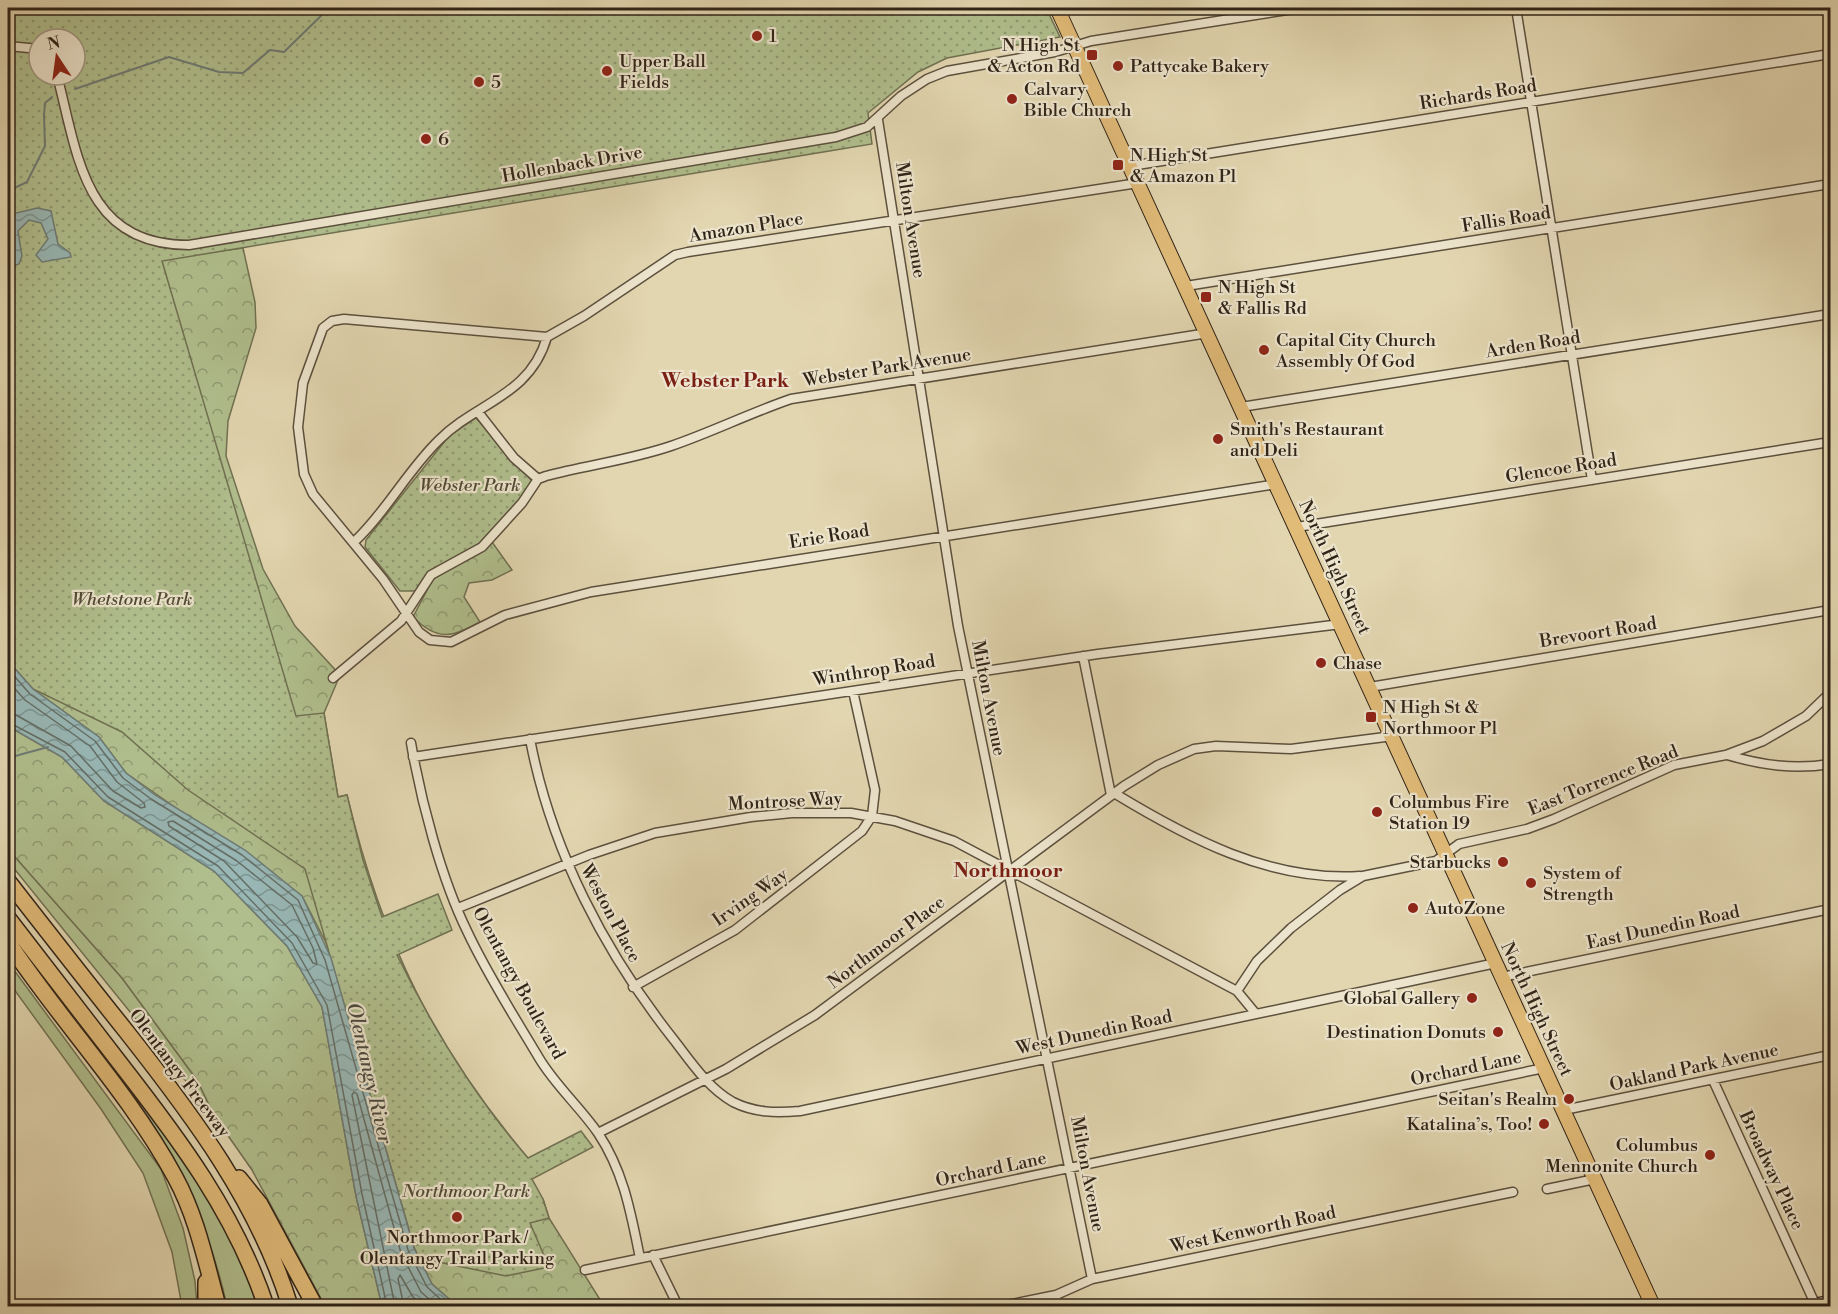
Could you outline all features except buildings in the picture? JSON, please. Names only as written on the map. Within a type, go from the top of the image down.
[{"type":"highway","name":"Olentangy Freeway","points":[[8,881],[186,1109],[226,1167],[259,1227],[290,1306]]},
{"type":"highway","points":[[8,918],[177,1136],[207,1179],[239,1237],[266,1306]]},
{"type":"highway","points":[[8,942],[149,1133],[176,1178],[189,1206],[218,1306]]},
{"type":"highway","points":[[226,1167],[247,1185],[260,1204],[315,1306]]},
{"type":"highway","points":[[206,1264],[206,1306]]},
{"type":"main road","name":"North High Street","points":[[1057,8],[1653,1306]]},
{"type":"main road","points":[[1814,1306],[1830,1302]]},
{"type":"street","name":"Hollenback Drive","points":[[60,87],[84,177],[104,211],[124,230],[149,241],[189,245],[836,137],[867,127],[878,120],[901,96],[936,75],[959,68],[1055,52],[1075,45],[1300,8]]},
{"type":"street","points":[[1516,8],[1570,355],[1592,480]]},
{"type":"street","points":[[8,46],[27,48]]},
{"type":"street","name":"Richards Road","points":[[1131,166],[1830,54]]},
{"type":"street","name":"Milton Avenue","points":[[878,120],[967,673],[1092,1279]]},
{"type":"street","name":"Amazon Place","points":[[547,337],[584,316],[675,255],[1138,183]]},
{"type":"street","name":"Fallis Road","points":[[1186,286],[1830,184]]},
{"type":"street","name":"Arden Road","points":[[1241,407],[1830,314]]},
{"type":"street","points":[[354,542],[379,517],[410,473],[441,438],[507,394],[519,382],[543,349],[547,337],[344,319],[332,321],[323,328],[317,339],[303,383],[299,405],[298,427],[304,474],[313,494],[354,542],[407,614]]},
{"type":"street","name":"Webster Park Avenue","points":[[537,479],[672,446],[743,415],[791,399],[918,377],[1208,333]]},
{"type":"street","points":[[333,678],[407,614],[431,575],[482,547],[522,503],[537,479],[514,458],[478,412]]},
{"type":"street","name":"Glencoe Road","points":[[1297,527],[1830,442]]},
{"type":"street","name":"Erie Road","points":[[407,614],[419,632],[430,640],[451,642],[505,615],[591,592],[1277,484]]},
{"type":"street","points":[[395,595],[417,596]]},
{"type":"street","name":"Brevoort Road","points":[[1370,687],[1830,610]]},
{"type":"street","name":"Winthrop Road","points":[[413,757],[1083,656],[1341,624]]},
{"type":"street","points":[[1083,656],[1113,794],[1212,848],[1287,870],[1329,876],[1364,876]]},
{"type":"street","points":[[853,691],[874,790],[872,816]]},
{"type":"street","name":"East Torrence Road","points":[[1364,876],[1436,861],[1459,844],[1519,831],[1554,819],[1674,765],[1726,754],[1763,741],[1806,716],[1830,693]]},
{"type":"street","name":"Northmoor Place","points":[[598,1133],[765,1048],[815,1015],[1113,794],[1158,765],[1194,749],[1216,746],[1292,749],[1393,736]]},
{"type":"street","name":"Weston Place","points":[[530,739],[566,863],[633,987],[706,1080]]},
{"type":"street","name":"Olentangy Boulevard","points":[[411,743],[449,887],[466,930],[541,1061],[598,1133],[623,1180],[640,1258]]},
{"type":"street","points":[[1726,754],[1755,763],[1801,768],[1830,764]]},
{"type":"street","name":"Montrose Way","points":[[458,908],[566,863],[655,833],[708,822],[792,813],[851,813],[930,831],[1237,990],[1256,1014]]},
{"type":"street","name":"Irving Way","points":[[633,987],[699,952],[767,908],[849,844],[872,816]]},
{"type":"street","points":[[1237,990],[1257,962],[1291,928],[1332,896],[1364,876]]},
{"type":"street","name":"East Dunedin Road","points":[[1502,977],[1830,909]]},
{"type":"street","name":"West Dunedin Road","points":[[706,1080],[717,1091],[749,1109],[770,1112],[800,1111],[1496,963]]},
{"type":"street","name":"Oakland Park Avenue","points":[[1564,1110],[1830,1055]]},
{"type":"street","name":"Orchard Lane","points":[[585,1270],[1544,1068]]},
{"type":"street","name":"Broadway Place","points":[[1713,1080],[1814,1306]]},
{"type":"street","points":[[1547,1189],[1595,1179]]},
{"type":"street","name":"West Kenworth Road","points":[[1002,1306],[1056,1295],[1092,1279],[1513,1192]]},
{"type":"street","points":[[653,1255],[678,1306]]},
{"type":"street","points":[[1056,1295],[1058,1306]]},
{"type":"green space","name":"Whetstone Park","points":[[8,8],[1046,8],[1060,37],[947,58],[918,72],[868,113],[872,144],[162,261],[296,716],[324,713],[338,797],[347,795],[363,860],[382,917],[438,894],[452,930],[397,955],[425,1009],[472,1086],[528,1158],[581,1131],[593,1147],[532,1179],[543,1199],[549,1218],[530,1223],[549,1267],[506,1276],[419,1258],[305,869],[188,790],[122,732],[33,689],[8,661]]},
{"type":"green space","points":[[243,248],[255,302],[256,328],[228,421],[226,456],[263,569],[295,626],[340,675],[324,713],[338,797],[347,795],[361,848],[395,946],[440,1035],[467,1078],[532,1163],[362,1060],[326,943],[302,896],[126,773],[99,737],[33,689],[8,661],[8,443],[146,261]]},
{"type":"green space","name":"Webster Park","points":[[476,418],[532,481],[513,509],[479,544],[433,572],[416,591],[400,591],[365,547],[366,540],[449,436]]},
{"type":"green space","points":[[492,542],[512,570],[492,580],[469,583],[464,597],[480,622],[453,634],[445,635],[430,630],[413,617],[433,579]]},
{"type":"green space","points":[[8,726],[62,757],[104,801],[214,871],[287,946],[322,1007],[356,1196],[382,1306],[325,1306],[252,1170],[215,1117],[197,1080],[122,978],[8,849]]},
{"type":"green space","points":[[8,849],[122,978],[197,1080],[215,1117],[8,861]]},
{"type":"green space","points":[[8,962],[161,1169],[183,1228],[195,1281],[197,1306],[182,1306],[172,1252],[143,1173],[101,1109],[8,981]]},
{"type":"green space","points":[[84,1028],[160,1127],[206,1195],[244,1267],[258,1306],[227,1306],[207,1237],[179,1171],[147,1116],[82,1031]]},
{"type":"green space","name":"Northmoor Park","points":[[376,1111],[543,1199],[549,1218],[604,1306],[457,1306],[432,1284],[414,1248]]},
{"type":"water","points":[[37,208],[51,211],[58,244],[70,253],[71,257],[42,262],[36,255],[48,239],[41,223],[29,220],[18,231],[22,256],[19,264],[8,268],[8,215]]},
{"type":"water","points":[[8,661],[33,689],[99,737],[126,773],[155,795],[245,850],[302,896],[331,958],[414,1248],[432,1284],[457,1306],[382,1306],[356,1196],[322,1007],[287,946],[214,871],[104,801],[62,757],[8,726]]},
{"type":"waterway","points":[[75,89],[169,57],[219,72],[243,73],[270,50],[284,52],[329,8]]},
{"type":"waterway","points":[[8,191],[27,182],[45,146],[45,103],[52,97]]},
{"type":"waterway","points":[[8,758],[48,747]]},
{"type":"place","name":"1","points":[[757,36]]},
{"type":"place","name":"N High St & Acton Rd","points":[[1092,55]]},
{"type":"place","name":"Pattycake Bakery","points":[[1118,66]]},
{"type":"place","name":"Upper Ball Fields","points":[[607,71]]},
{"type":"place","name":"5","points":[[479,82]]},
{"type":"place","name":"Calvary Bible Church","points":[[1012,99]]},
{"type":"place","name":"6","points":[[426,139]]},
{"type":"place","name":"N High St & Amazon Pl","points":[[1118,165]]},
{"type":"place","name":"N High St & Fallis Rd","points":[[1206,297]]},
{"type":"place","name":"Capital City Church Assembly Of God","points":[[1264,350]]},
{"type":"place","name":"Smith's Restaurant and Deli","points":[[1218,439]]},
{"type":"place","name":"Chase","points":[[1321,663]]},
{"type":"place","name":"N High St & Northmoor Pl","points":[[1371,717]]},
{"type":"place","name":"Columbus Fire Station 19","points":[[1377,812]]},
{"type":"place","name":"Starbucks","points":[[1503,862]]},
{"type":"place","name":"System of Strength","points":[[1531,883]]},
{"type":"place","name":"AutoZone","points":[[1413,908]]},
{"type":"place","name":"Global Gallery","points":[[1472,998]]},
{"type":"place","name":"Destination Donuts","points":[[1498,1032]]},
{"type":"place","name":"Seitan's Realm","points":[[1569,1099]]},
{"type":"place","name":"Katalina’s, Too!","points":[[1544,1124]]},
{"type":"place","name":"Columbus Mennonite Church","points":[[1710,1155]]},
{"type":"place","name":"Northmoor Park / Olentangy Trail Parking","points":[[457,1217]]},
{"type":"district","name":"Webster Park","points":[[725,380]]},
{"type":"district","name":"Northmoor","points":[[1008,870]]},
{"type":"water label","name":"Olentangy River","points":[[370,1073]]}]
